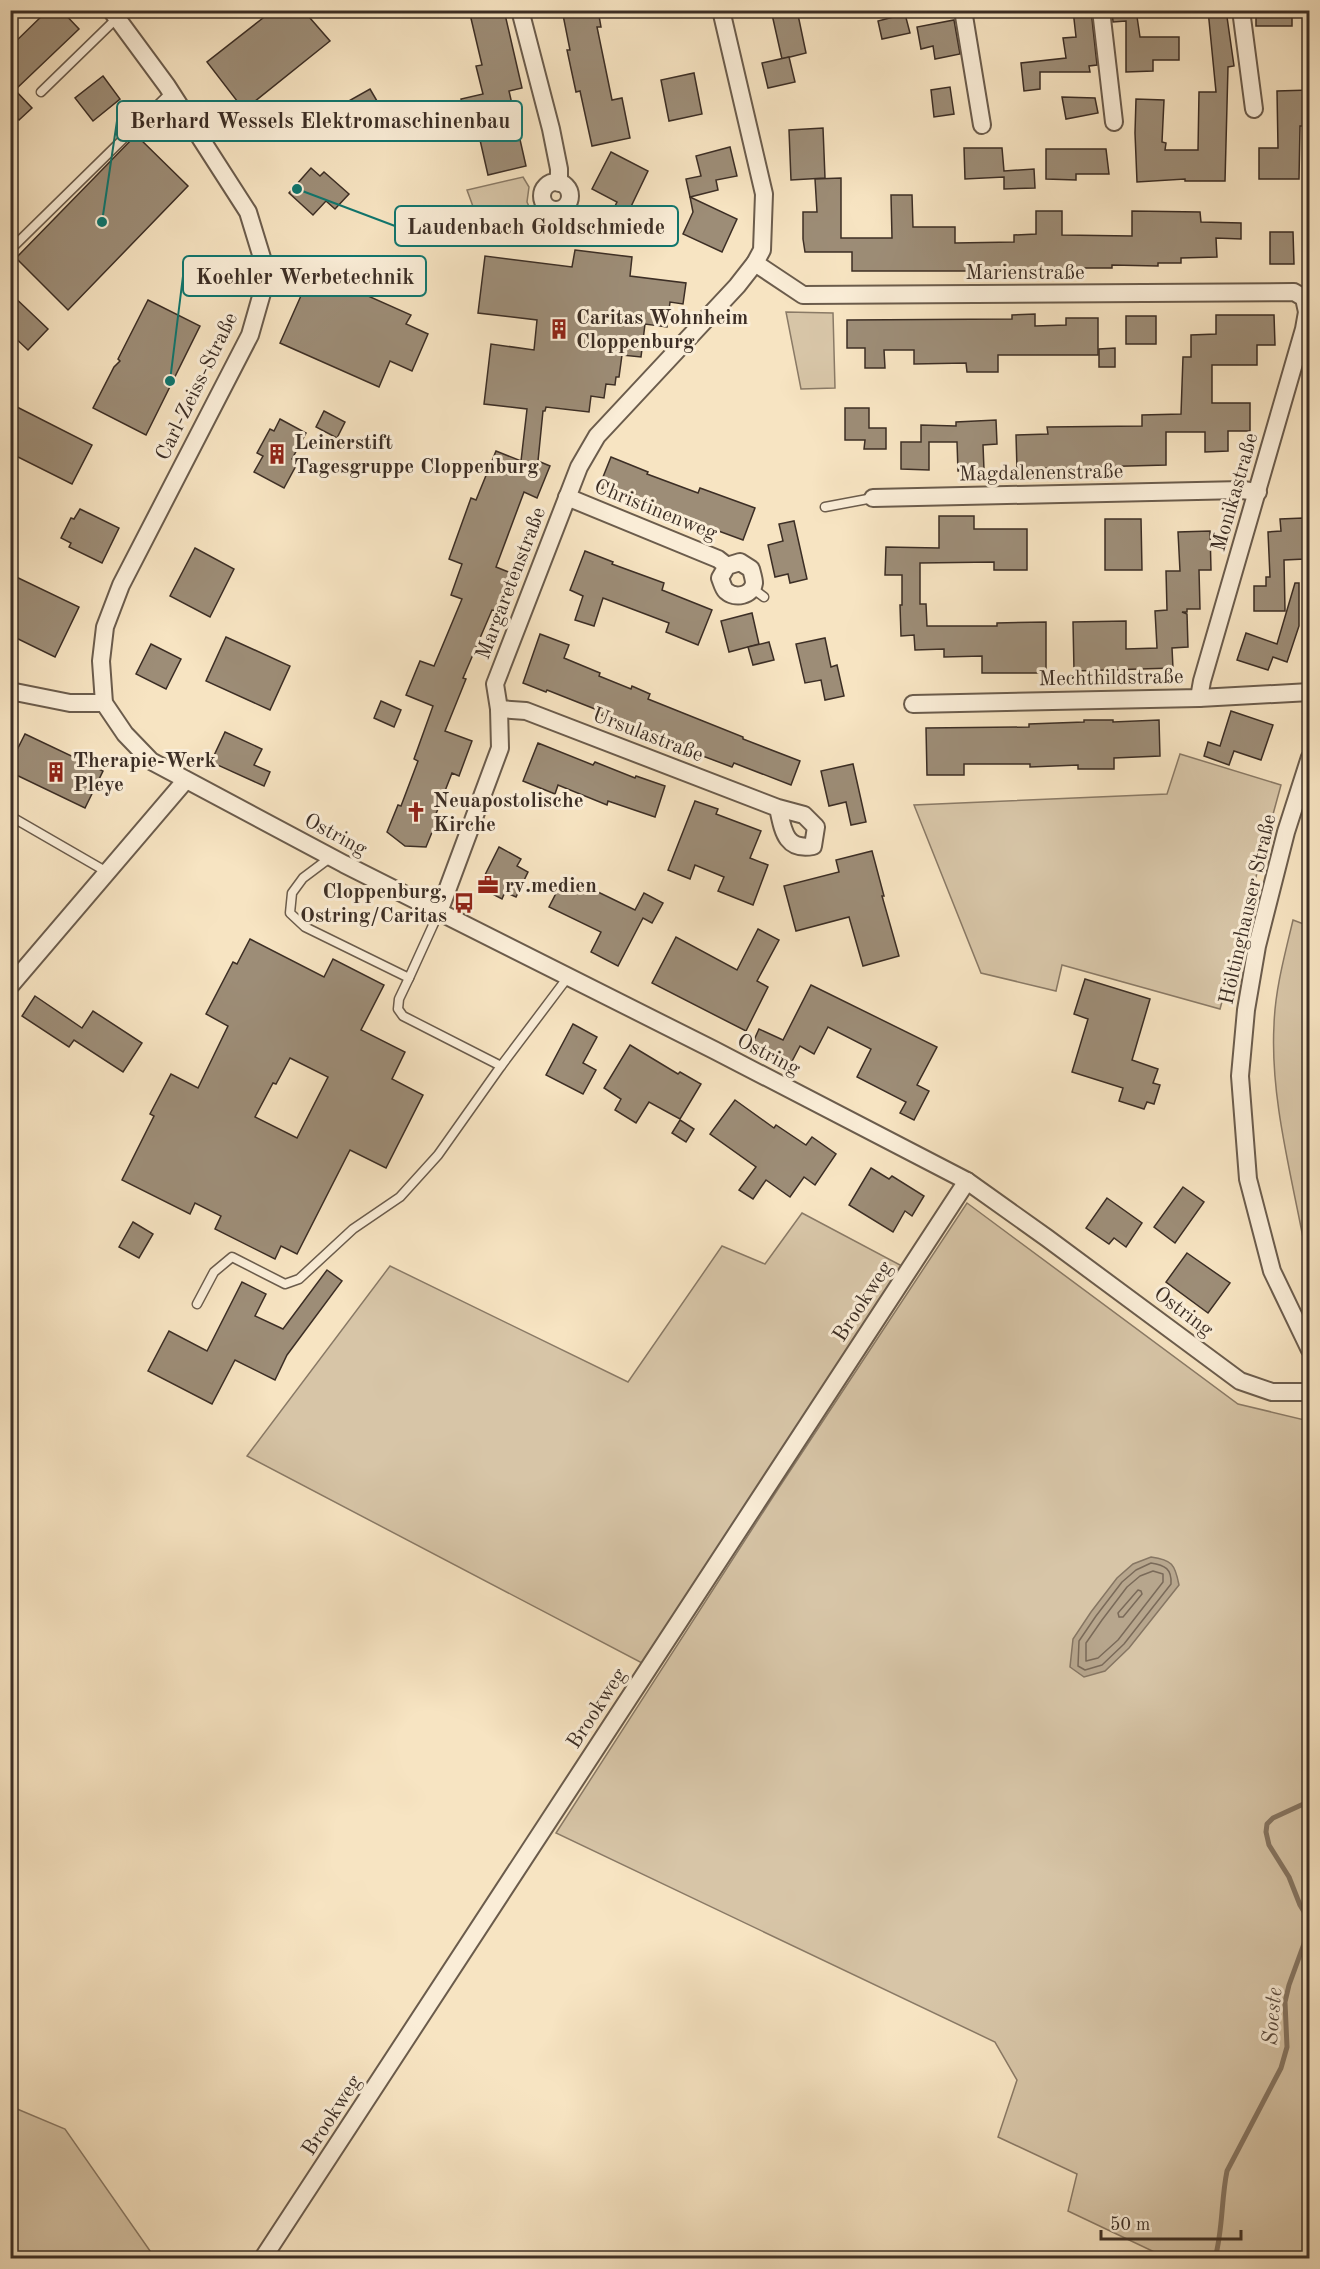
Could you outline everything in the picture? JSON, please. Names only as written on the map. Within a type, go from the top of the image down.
[{"type":"street","points":[[520,10],[551,129],[559,170],[559,183]]},
{"type":"street","name":"Margaretenstraße","points":[[439,912],[500,748],[499,709],[495,684],[587,450],[597,436],[737,286],[762,250],[764,194],[721,10]]},
{"type":"street","points":[[963,10],[982,125]]},
{"type":"street","points":[[1101,10],[1114,122]]},
{"type":"street","points":[[1241,10],[1254,109]]},
{"type":"street","name":"Carl-Zeiss-Straße","points":[[104,703],[100,661],[105,627],[121,585],[250,335],[264,286],[263,261],[248,212],[171,91],[114,14]]},
{"type":"street","name":"Marienstraße","points":[[755,263],[803,295],[1294,292],[1307,295]]},
{"type":"street","name":"Monikastraße","points":[[1199,698],[1304,329],[1307,295]]},
{"type":"street","name":"Magdalenenstraße","points":[[873,498],[1242,490],[1258,492]]},
{"type":"street","name":"Christinenweg","points":[[567,497],[718,559],[727,566]]},
{"type":"street","name":"Christinenweg","points":[[740,562],[751,569],[758,593],[738,596],[724,589],[720,578],[727,566],[740,562]]},
{"type":"street","points":[[10,691],[70,703],[104,703]]},
{"type":"street","name":"Mechthildstraße","points":[[913,704],[1199,698],[1310,692]]},
{"type":"street","name":"Ostring","points":[[104,703],[126,734],[152,761],[185,780],[967,1182],[1047,1238],[1240,1381],[1272,1392],[1310,1392]]},
{"type":"street","name":"Ursulastraße","points":[[499,709],[526,711],[778,808]]},
{"type":"street","name":"Höltinghauser Straße","points":[[1310,758],[1286,832],[1257,946],[1246,1010],[1240,1077],[1248,1179],[1272,1271],[1310,1350]]},
{"type":"street","points":[[10,986],[185,780]]},
{"type":"street","name":"Brookweg","points":[[263,2259],[967,1182]]},
{"type":"lane","points":[[42,93],[114,14]]},
{"type":"lane","points":[[13,247],[171,91]]},
{"type":"lane","name":"Magdalenenstraße","points":[[825,507],[873,498]]},
{"type":"lane","points":[[10,816],[107,872]]},
{"type":"lane","points":[[331,857],[303,878],[292,893],[290,913],[305,927],[409,978]]},
{"type":"lane","points":[[439,912],[399,999],[398,1009],[403,1016],[501,1066]]},
{"type":"lane","points":[[197,1304],[213,1272],[232,1257],[285,1284],[299,1279],[353,1229],[400,1197],[438,1155],[568,977]]},
{"type":"shaded area","points":[[523,177],[529,187],[527,202],[533,216],[479,223],[467,190]]},
{"type":"shaded area","points":[[786,312],[833,313],[835,388],[801,389]]},
{"type":"shaded area","points":[[1180,754],[1281,785],[1220,1009],[1062,965],[1056,991],[981,973],[914,805],[1167,794]]},
{"type":"shaded area","points":[[1293,920],[1309,926],[1309,1256],[1304,1243],[1283,1134],[1275,1079],[1276,999]]},
{"type":"shaded area","points":[[967,1203],[1238,1404],[1309,1421],[1309,2258],[1167,2258],[1068,2211],[1077,2174],[998,2137],[1017,2080],[995,2042],[556,1833],[778,1489]]},
{"type":"shaded area","points":[[802,1213],[902,1266],[642,1663],[247,1456],[390,1266],[628,1382],[722,1246],[765,1264]]},
{"type":"shaded area","points":[[10,2106],[65,2129],[155,2258],[11,2258]]},
{"type":"water","points":[[1151,1557],[1171,1564],[1176,1572],[1179,1585],[1129,1648],[1105,1671],[1084,1677],[1070,1667],[1073,1639],[1117,1578],[1133,1564]]},
{"type":"building","points":[[48,10],[61,10],[79,29],[15,90],[32,108],[19,120],[10,112],[10,47]]},
{"type":"building","points":[[256,10],[303,10],[330,41],[244,110],[207,62],[263,18]]},
{"type":"building","points":[[469,10],[504,10],[522,88],[509,91],[526,166],[488,175],[475,118],[466,120],[461,99],[483,94],[476,66],[482,65]]},
{"type":"building","points":[[562,10],[598,10],[601,27],[597,27],[612,100],[622,98],[630,138],[592,146],[580,91],[576,92],[567,50],[570,50]]},
{"type":"building","points":[[771,10],[797,10],[806,53],[782,59]]},
{"type":"building","points":[[1073,10],[1091,10],[1097,65],[1089,66],[1090,72],[1040,72],[1040,89],[1024,91],[1021,63],[1066,58],[1063,38],[1076,37]]},
{"type":"building","points":[[1112,10],[1136,10],[1140,37],[1179,37],[1179,60],[1153,60],[1153,71],[1126,72],[1126,21],[1113,22]]},
{"type":"building","points":[[1208,10],[1226,10],[1234,66],[1228,67],[1225,181],[1185,181],[1185,179],[1137,182],[1136,99],[1164,100],[1162,142],[1166,143],[1165,150],[1198,150],[1199,92],[1216,92]]},
{"type":"building","points":[[1256,10],[1292,10],[1292,26],[1256,26]]},
{"type":"building","points":[[905,14],[910,33],[882,39],[878,21]]},
{"type":"building","points":[[954,20],[960,54],[935,59],[933,46],[921,49],[917,27]]},
{"type":"building","points":[[789,57],[795,82],[768,88],[762,63]]},
{"type":"building","points":[[694,73],[702,114],[669,121],[661,80]]},
{"type":"building","points":[[103,76],[120,99],[93,121],[75,98]]},
{"type":"building","points":[[950,87],[954,114],[934,117],[931,90]]},
{"type":"building","points":[[370,89],[384,113],[352,131],[338,107]]},
{"type":"building","points":[[1310,90],[1310,126],[1300,126],[1299,179],[1259,179],[1259,148],[1278,148],[1277,91]]},
{"type":"building","points":[[1062,97],[1095,98],[1098,113],[1066,119]]},
{"type":"building","points":[[823,128],[825,178],[791,180],[789,130]]},
{"type":"building","points":[[136,135],[188,186],[68,310],[16,258]]},
{"type":"building","points":[[730,147],[737,176],[716,180],[718,190],[690,197],[686,179],[701,176],[696,156]]},
{"type":"building","points":[[964,148],[1002,148],[1004,171],[1034,169],[1035,188],[1004,189],[1004,177],[965,179]]},
{"type":"building","points":[[1046,149],[1106,149],[1109,174],[1076,174],[1076,180],[1046,179]]},
{"type":"building","points":[[611,152],[648,171],[626,217],[613,210],[617,202],[592,189]]},
{"type":"building","points":[[311,168],[320,176],[324,172],[349,194],[335,209],[326,201],[313,215],[289,193]]},
{"type":"building","points":[[841,178],[841,238],[892,238],[891,195],[912,195],[913,227],[955,227],[955,243],[1014,242],[1014,235],[1036,234],[1036,211],[1062,211],[1062,235],[1132,236],[1132,211],[1200,212],[1201,222],[1241,223],[1241,239],[1216,238],[1217,257],[1181,258],[1181,263],[1158,263],[1158,266],[1112,265],[1112,268],[1063,268],[1063,270],[852,271],[852,252],[805,252],[803,239],[803,212],[817,212],[815,179]]},
{"type":"building","points":[[690,197],[737,219],[722,252],[683,234],[693,212]]},
{"type":"building","points":[[1270,232],[1293,232],[1294,264],[1270,264]]},
{"type":"building","points":[[575,250],[632,257],[630,276],[686,283],[683,304],[670,302],[667,327],[645,324],[641,357],[622,355],[619,377],[616,377],[615,385],[606,384],[604,398],[591,396],[589,412],[546,407],[543,411],[538,461],[550,466],[537,498],[524,492],[496,567],[511,573],[497,611],[492,610],[463,678],[466,679],[445,731],[472,741],[459,776],[452,773],[426,847],[405,846],[387,832],[398,805],[401,806],[418,761],[414,759],[433,706],[406,695],[420,661],[434,666],[462,599],[451,595],[462,564],[449,559],[471,498],[476,500],[496,451],[521,461],[527,409],[484,404],[491,344],[534,350],[537,320],[478,313],[485,256],[572,267]]},
{"type":"building","points":[[312,271],[411,315],[406,324],[428,334],[412,371],[390,361],[379,387],[280,343]]},
{"type":"building","points":[[10,293],[48,329],[28,350],[10,333]]},
{"type":"building","points":[[148,300],[200,326],[146,435],[93,408],[114,367],[120,361],[118,359]]},
{"type":"building","points":[[1035,314],[1035,326],[1066,325],[1066,318],[1098,318],[1098,355],[998,355],[998,372],[967,372],[966,363],[914,364],[914,350],[884,350],[885,368],[865,368],[865,348],[847,348],[847,320],[1012,319],[1012,315]]},
{"type":"building","points":[[1216,315],[1274,315],[1275,345],[1257,345],[1257,365],[1212,365],[1212,403],[1250,403],[1250,431],[1228,431],[1228,451],[1205,452],[1205,432],[1166,432],[1166,465],[1017,469],[1016,435],[1048,434],[1047,427],[1142,426],[1142,415],[1181,414],[1183,357],[1191,357],[1191,335],[1216,334]]},
{"type":"building","points":[[1126,316],[1156,316],[1156,344],[1126,344]]},
{"type":"building","points":[[1115,348],[1115,367],[1099,367],[1099,349]]},
{"type":"building","points":[[15,406],[92,445],[72,484],[10,453],[10,415]]},
{"type":"building","points":[[845,408],[869,408],[869,428],[886,428],[886,449],[864,449],[865,440],[845,440]]},
{"type":"building","points":[[324,411],[345,422],[337,438],[316,427]]},
{"type":"building","name":"Leinerstift Tagesgruppe Cloppenburg","points":[[280,419],[306,433],[292,459],[298,462],[284,488],[254,472],[263,456],[257,453],[270,429],[274,431]]},
{"type":"building","points":[[996,420],[997,444],[983,445],[984,470],[958,471],[957,442],[929,442],[929,470],[901,469],[901,442],[921,442],[921,425],[956,426],[956,422]]},
{"type":"building","points":[[611,457],[648,472],[647,474],[698,493],[700,488],[755,508],[743,540],[599,487]]},
{"type":"building","points":[[80,509],[119,528],[102,563],[69,547],[71,543],[61,538],[71,518],[74,519]]},
{"type":"building","points":[[939,516],[974,516],[974,529],[1027,529],[1027,570],[994,570],[994,562],[920,563],[920,604],[926,604],[927,626],[997,626],[997,623],[1046,622],[1046,673],[982,673],[982,656],[944,657],[944,649],[915,650],[914,635],[901,636],[902,575],[885,575],[886,547],[939,548]]},
{"type":"building","points":[[1303,518],[1305,559],[1284,560],[1285,611],[1254,611],[1254,586],[1266,586],[1266,577],[1270,577],[1268,532],[1281,531],[1280,519]]},
{"type":"building","points":[[1105,519],[1141,519],[1142,570],[1105,570]]},
{"type":"building","points":[[794,521],[807,579],[790,583],[788,574],[775,577],[768,545],[783,541],[779,524]]},
{"type":"building","points":[[1210,531],[1211,570],[1199,570],[1200,609],[1187,609],[1187,612],[1182,612],[1187,614],[1188,647],[1172,648],[1173,668],[1074,671],[1073,622],[1126,621],[1126,649],[1157,648],[1155,611],[1167,610],[1166,571],[1180,571],[1178,532]]},
{"type":"building","points":[[195,548],[234,569],[210,617],[170,596]]},
{"type":"building","points":[[585,551],[613,562],[612,564],[664,583],[662,590],[712,610],[698,645],[666,632],[669,623],[603,598],[594,626],[575,620],[583,596],[570,590]]},
{"type":"building","points":[[10,574],[79,607],[55,657],[10,635]]},
{"type":"building","points":[[1295,583],[1299,583],[1299,626],[1287,662],[1273,657],[1268,670],[1237,660],[1246,633],[1277,644]]},
{"type":"building","points":[[752,613],[759,644],[729,652],[721,621]]},
{"type":"building","points":[[540,634],[569,645],[564,658],[600,673],[599,676],[631,689],[632,686],[650,694],[648,699],[800,761],[791,785],[734,763],[732,767],[700,755],[701,750],[619,719],[617,722],[599,714],[600,711],[523,683]]},
{"type":"building","points":[[226,637],[290,666],[270,710],[206,681]]},
{"type":"building","points":[[825,638],[831,667],[837,665],[844,696],[825,700],[821,680],[805,683],[796,644]]},
{"type":"building","points":[[769,642],[774,660],[753,665],[748,647]]},
{"type":"building","points":[[151,644],[181,659],[166,689],[136,674]]},
{"type":"building","points":[[381,701],[401,710],[394,727],[374,718]]},
{"type":"building","points":[[1231,711],[1273,725],[1261,760],[1234,751],[1229,765],[1204,756],[1208,742],[1220,746]]},
{"type":"building","points":[[1084,720],[1113,720],[1113,722],[1159,720],[1160,756],[1114,758],[1114,769],[1078,769],[1078,765],[1030,767],[1030,764],[964,764],[964,775],[927,775],[926,728],[1029,727],[1029,724],[1084,722]]},
{"type":"building","points":[[225,732],[262,749],[254,765],[270,772],[264,786],[211,762]]},
{"type":"building","name":"Therapie-Werk Pleye","points":[[25,734],[103,771],[85,808],[10,772],[10,764]]},
{"type":"building","points":[[538,743],[593,765],[595,762],[635,778],[636,776],[665,786],[655,817],[608,801],[607,805],[558,785],[555,794],[523,781]]},
{"type":"building","points":[[853,764],[866,822],[851,825],[846,802],[829,806],[821,771]]},
{"type":"building","points":[[695,801],[718,809],[716,814],[761,831],[750,858],[768,865],[753,905],[718,891],[724,877],[695,865],[690,879],[668,870]]},
{"type":"building","points":[[499,847],[521,859],[517,866],[528,872],[516,897],[505,892],[502,899],[479,887]]},
{"type":"building","points":[[872,851],[899,956],[863,966],[849,917],[796,931],[784,886],[839,872],[836,860]]},
{"type":"building","points":[[565,876],[635,910],[644,893],[663,903],[652,923],[643,918],[618,966],[591,952],[601,932],[549,907]]},
{"type":"building","points":[[758,929],[779,940],[757,981],[768,987],[746,1031],[652,983],[676,937],[737,970]]},
{"type":"building","points":[[250,939],[324,977],[333,959],[384,985],[361,1030],[405,1052],[392,1079],[423,1095],[386,1168],[350,1150],[297,1254],[281,1246],[275,1259],[215,1229],[221,1216],[195,1203],[190,1214],[122,1180],[154,1116],[150,1114],[171,1074],[198,1088],[228,1026],[206,1014],[233,962],[237,964]],"holes":[[[290,1058],[328,1077],[297,1138],[255,1117],[273,1083],[276,1084]]]},
{"type":"building","points":[[1085,979],[1150,999],[1132,1060],[1158,1069],[1153,1083],[1160,1085],[1154,1104],[1147,1102],[1144,1109],[1119,1101],[1123,1088],[1072,1072],[1088,1019],[1074,1014]]},
{"type":"building","points":[[811,985],[937,1047],[917,1085],[929,1091],[914,1120],[900,1113],[906,1102],[857,1077],[871,1049],[828,1027],[814,1054],[800,1046],[789,1067],[750,1049],[759,1029],[783,1040]]},
{"type":"building","points":[[35,996],[82,1028],[93,1011],[142,1043],[123,1072],[74,1040],[69,1047],[22,1016]]},
{"type":"building","points":[[573,1024],[597,1037],[583,1063],[596,1070],[583,1094],[546,1075]]},
{"type":"building","points":[[630,1045],[678,1074],[680,1072],[701,1084],[680,1119],[649,1102],[636,1123],[615,1110],[621,1099],[604,1088]]},
{"type":"building","points":[[735,1100],[774,1128],[776,1125],[806,1145],[812,1137],[836,1154],[815,1185],[804,1177],[790,1197],[766,1180],[753,1199],[739,1190],[756,1167],[710,1134]]},
{"type":"building","points":[[680,1120],[694,1129],[686,1142],[672,1133]]},
{"type":"building","points":[[871,1168],[889,1179],[892,1176],[924,1196],[912,1216],[905,1211],[893,1232],[849,1205]]},
{"type":"building","points":[[1183,1187],[1204,1202],[1175,1243],[1154,1227]]},
{"type":"building","points":[[1107,1198],[1142,1223],[1126,1247],[1114,1238],[1109,1244],[1086,1228]]},
{"type":"building","points":[[133,1222],[153,1234],[139,1258],[119,1247]]},
{"type":"building","points":[[1187,1253],[1230,1283],[1208,1313],[1166,1282]]},
{"type":"building","points":[[327,1270],[342,1281],[287,1355],[275,1380],[235,1360],[212,1404],[148,1371],[169,1331],[207,1351],[242,1282],[266,1294],[255,1316],[283,1329]]},
{"type":"waterway","name":"Soeste","points":[[1215,2258],[1227,2171],[1281,2068],[1287,2047],[1285,2002],[1309,1930],[1309,1920],[1300,1905],[1289,1877],[1269,1845],[1267,1824],[1273,1818],[1310,1801]]},
{"type":"place","name":"Laudenbach Goldschmiede","points":[[297,189]]},
{"type":"place","name":"Berhard Wessels Elektromaschinenbau","points":[[102,222]]},
{"type":"place","name":"Caritas Wohnheim Cloppenburg","points":[[559,329]]},
{"type":"place","name":"Koehler Werbetechnik","points":[[170,381]]},
{"type":"place","name":"Leinerstift Tagesgruppe Cloppenburg","points":[[277,454]]},
{"type":"place","name":"Therapie-Werk Pleye","points":[[56,772]]},
{"type":"place","name":"Neuapostolische Kirche","points":[[416,812]]},
{"type":"place","name":"rv.medien","points":[[488,885]]},
{"type":"place","name":"Cloppenburg, Ostring/Caritas","points":[[464,903]]}]
